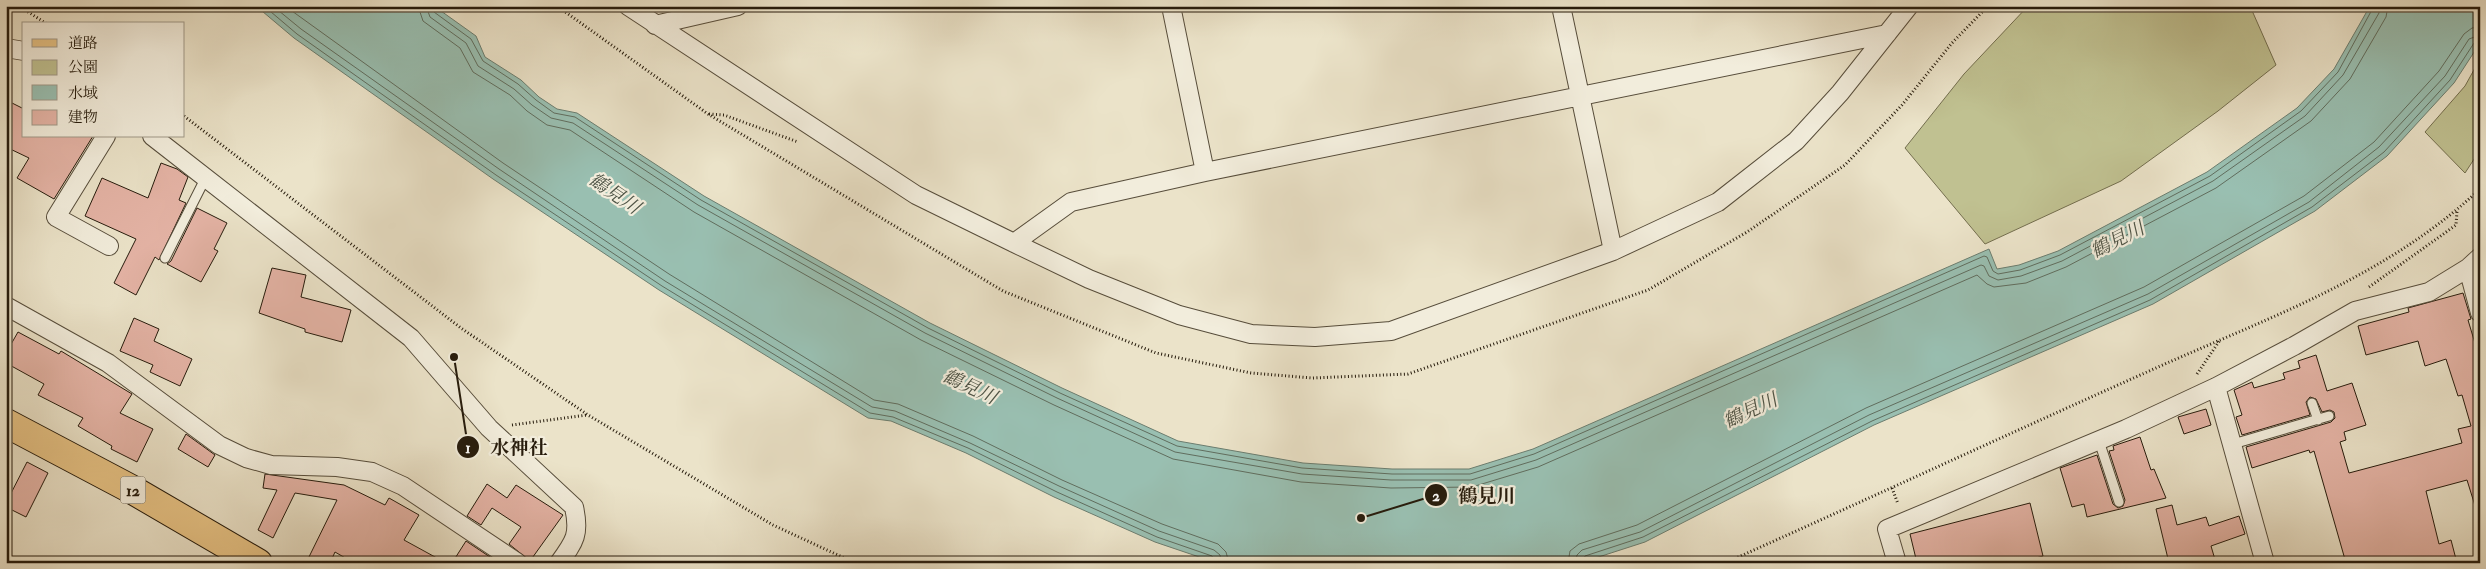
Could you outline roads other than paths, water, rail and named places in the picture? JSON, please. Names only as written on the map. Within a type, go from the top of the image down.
[{"type":"main road","name":"12","points":[[6,424],[16,427],[131,489],[244,560]]},
{"type":"street","points":[[628,6],[916,195],[1014,243],[1089,279],[1179,315],[1251,334],[1315,338],[1391,331],[1613,251],[1718,202],[1796,141],[1840,93],[1909,6]]},
{"type":"street","points":[[655,24],[738,6]]},
{"type":"street","points":[[1171,6],[1205,172]]},
{"type":"street","points":[[1561,6],[1613,251]]},
{"type":"street","points":[[1014,243],[1071,202],[1205,172],[1887,34]]},
{"type":"street","points":[[6,48],[22,51]]},
{"type":"street","points":[[105,138],[56,217],[109,246]]},
{"type":"street","points":[[155,138],[411,338],[489,428],[574,507],[578,526],[572,544],[559,563]]},
{"type":"street","points":[[1897,563],[1887,529],[2098,441],[2216,387],[2355,311],[2429,292],[2474,263],[2480,313]]},
{"type":"street","points":[[6,306],[108,364],[219,445],[246,458],[271,465],[337,467],[372,472],[403,486],[518,563]]},
{"type":"street","points":[[2216,387],[2265,563]]},
{"type":"lane","points":[[165,258],[206,177]]},
{"type":"lane","points":[[2312,403],[2318,420]]},
{"type":"lane","points":[[2233,444],[2329,416]]},
{"type":"lane","points":[[2098,441],[2119,502]]},
{"type":"water","points":[[256,6],[434,6],[476,36],[485,57],[521,80],[539,97],[557,109],[577,113],[704,196],[930,323],[1062,388],[1178,441],[1303,463],[1392,469],[1469,469],[1533,449],[1989,249],[1997,269],[2019,265],[2058,251],[2207,172],[2297,108],[2334,69],[2370,6],[2480,6],[2480,43],[2454,83],[2387,156],[2315,211],[2153,304],[1874,425],[1645,542],[1580,563],[1217,563],[1155,542],[1054,497],[966,453],[891,421],[868,418],[659,290],[493,179],[294,38]]},
{"type":"place","name":"水神社","points":[[454,357]]},
{"type":"place","name":"鶴見川","points":[[1361,518]]}]
